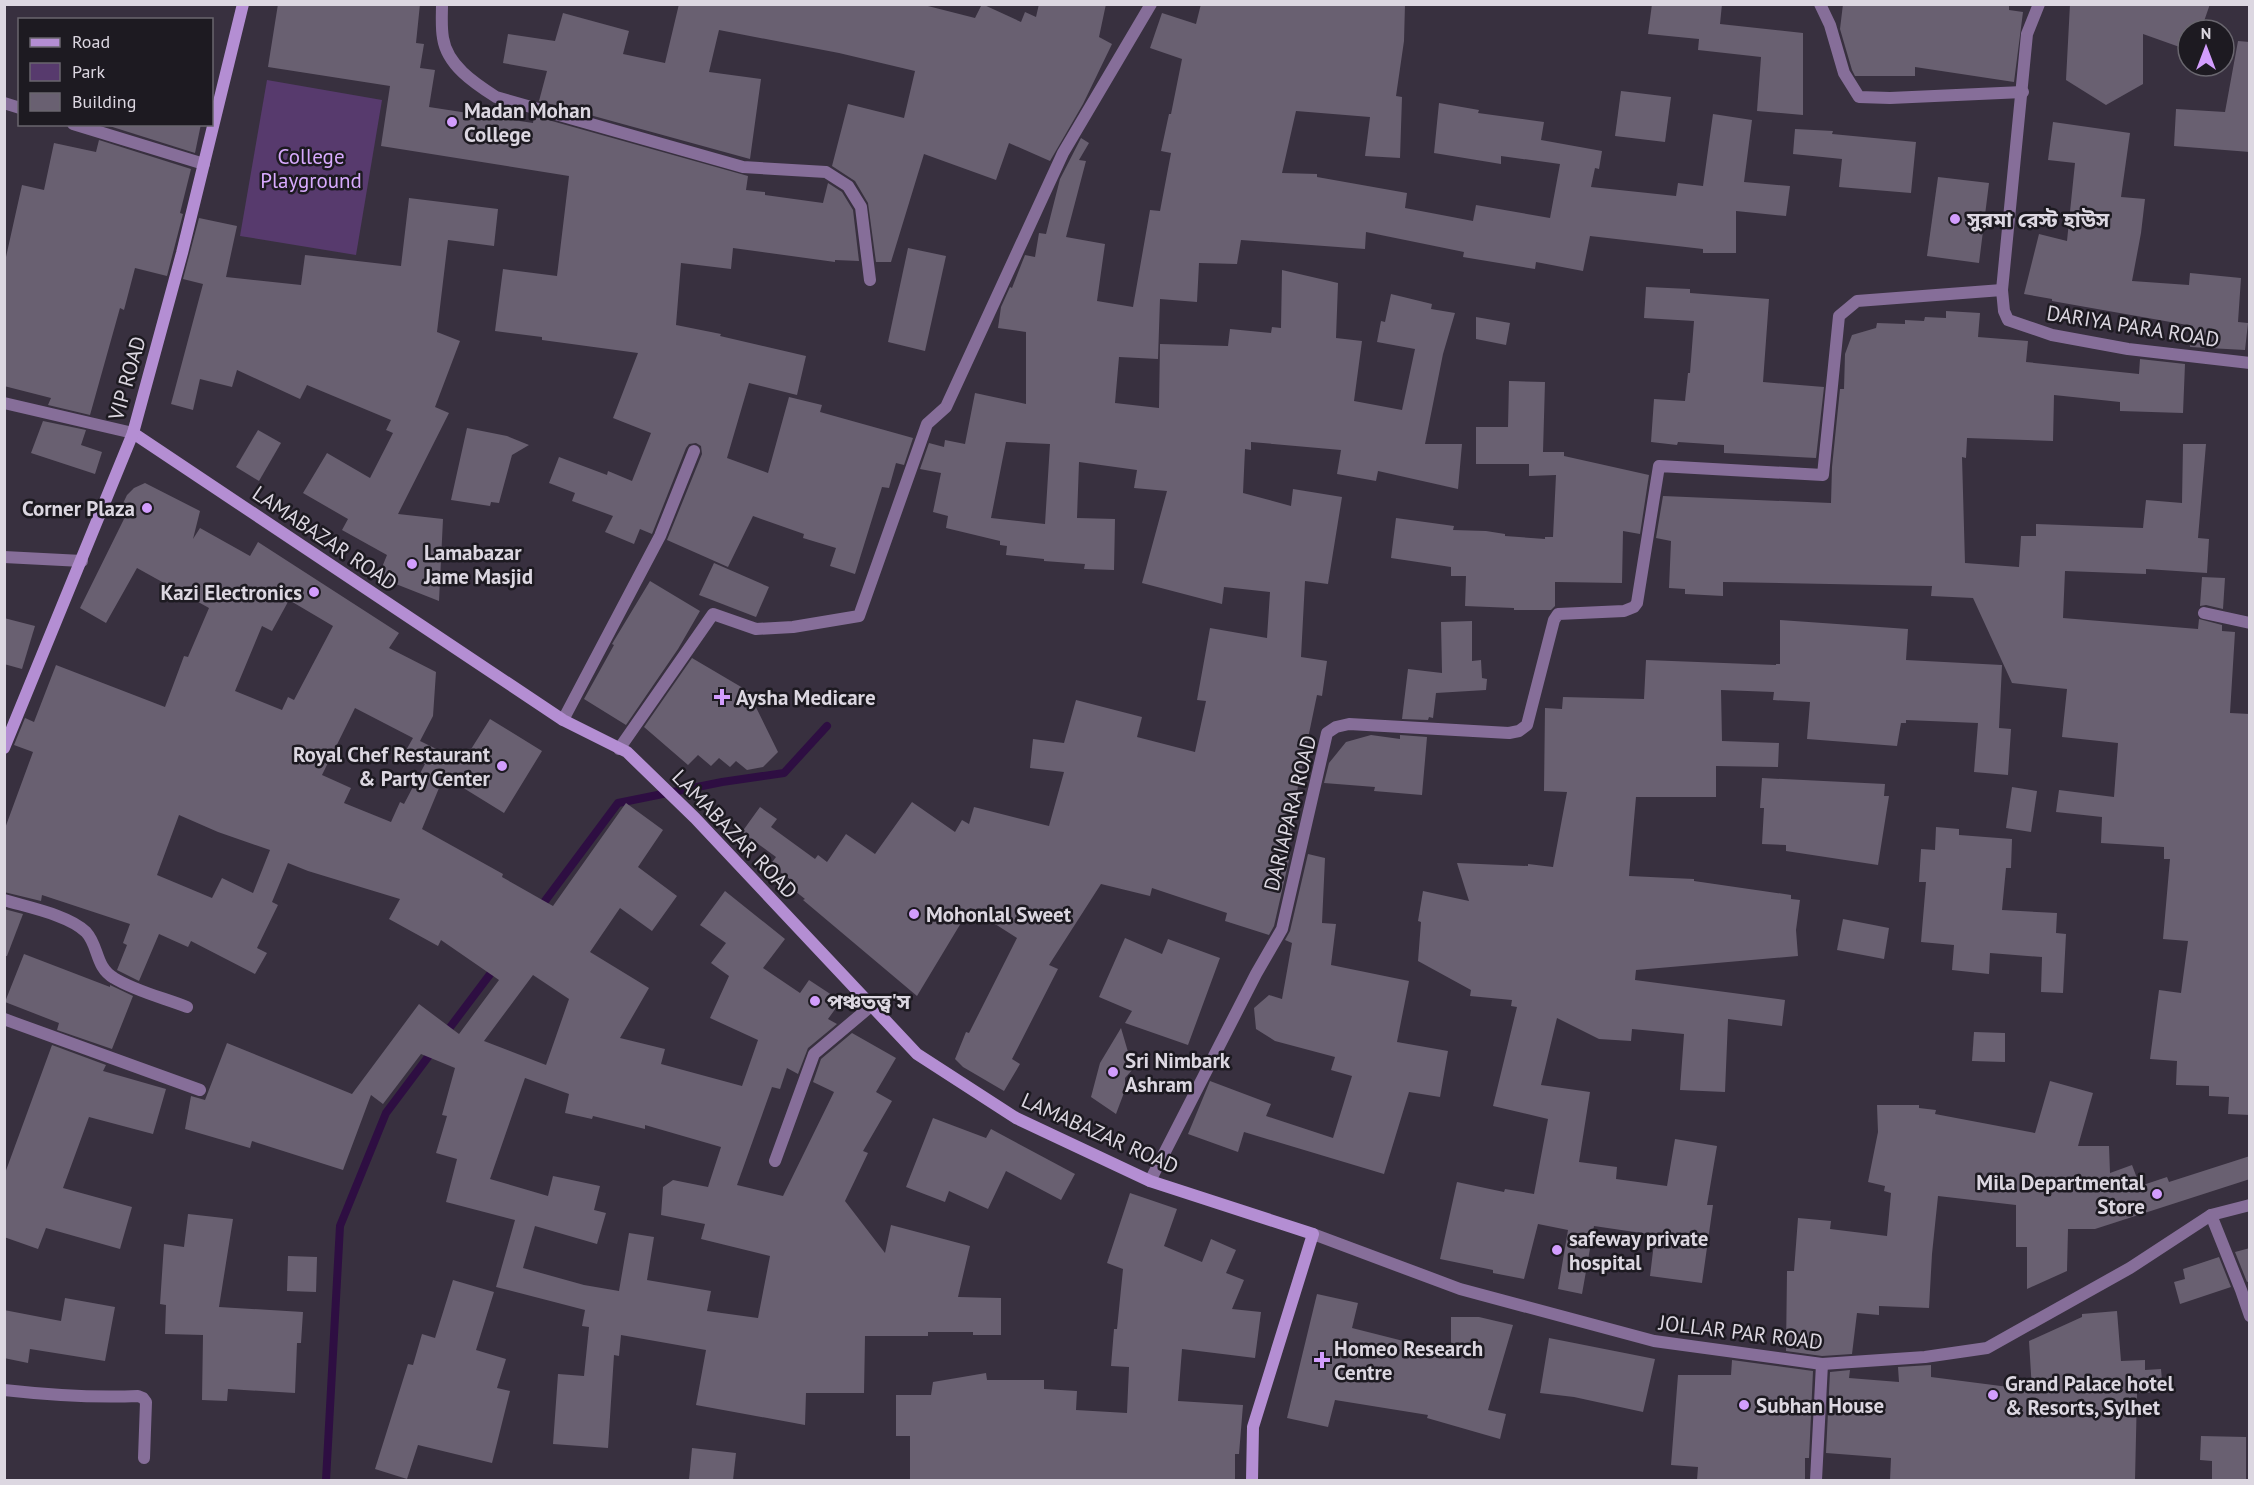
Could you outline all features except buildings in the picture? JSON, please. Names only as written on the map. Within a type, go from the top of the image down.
[{"type":"street","name":"VIP ROAD","points":[[4,748],[133,433],[182,253],[243,4]]},
{"type":"street","points":[[442,4],[443,39],[451,58],[471,81],[496,97],[743,167],[826,172],[833,176],[848,186],[861,207],[870,280]]},
{"type":"street","points":[[623,750],[713,614],[756,629],[793,627],[860,616],[927,424],[946,407],[1063,153],[1151,4]]},
{"type":"street","points":[[1820,4],[1830,25],[1844,74],[1859,97],[1890,98],[2023,92]]},
{"type":"street","name":"DARIYA PARA ROAD","points":[[2039,4],[2027,34],[2002,290],[2004,311],[2008,320],[2052,335],[2128,349],[2250,363]]},
{"type":"street","points":[[80,126],[204,164]]},
{"type":"street","name":"DARIAPARA ROAD","points":[[1150,1180],[1256,974],[1282,929],[1327,733],[1335,727],[1349,724],[1509,733],[1519,730],[1527,724],[1554,620],[1558,614],[1624,611],[1634,608],[1637,603],[1659,466],[1823,475],[1839,316],[1857,301],[2002,290]]},
{"type":"street","points":[[4,403],[133,433]]},
{"type":"street","name":"LAMABAZAR ROAD","points":[[133,433],[562,720],[623,750],[694,818],[917,1054],[1016,1118],[1150,1180],[1313,1234]]},
{"type":"street","points":[[562,720],[660,536],[694,451]]},
{"type":"street","points":[[4,557],[82,561]]},
{"type":"street","points":[[2204,612],[2250,623]]},
{"type":"street","points":[[4,900],[43,911],[70,922],[85,931],[92,941],[102,968],[113,978],[187,1007]]},
{"type":"street","points":[[775,1161],[814,1054],[871,1006]]},
{"type":"street","points":[[4,1019],[200,1090]]},
{"type":"street","name":"JOLLAR PAR ROAD","points":[[1313,1234],[1460,1289],[1654,1341],[1822,1364],[1925,1357],[1987,1348],[2130,1268],[2211,1215],[2250,1205]]},
{"type":"street","points":[[2211,1215],[2250,1316]]},
{"type":"street","points":[[1252,1480],[1253,1427],[1313,1234]]},
{"type":"street","points":[[1816,1480],[1822,1364]]},
{"type":"street","points":[[4,1390],[50,1395],[138,1396],[143,1398],[146,1402],[144,1458]]},
{"type":"green space","name":"College Playground","points":[[267,80],[382,100],[356,255],[240,236]]},
{"type":"waterway","points":[[539,909],[618,803],[722,782],[784,773],[827,726]]},
{"type":"waterway","points":[[445,1034],[497,965]]},
{"type":"waterway","points":[[326,1480],[340,1226],[386,1113],[434,1049]]},
{"type":"place","name":"Madan Mohan College","points":[[452,122]]},
{"type":"place","name":"সুরমা রেস্ট হাউস","points":[[1955,219]]},
{"type":"place","name":"Corner Plaza","points":[[147,508]]},
{"type":"place","name":"Lamabazar Jame Masjid","points":[[412,564]]},
{"type":"place","name":"Kazi Electronics","points":[[314,592]]},
{"type":"place","name":"Aysha Medicare","points":[[722,697]]},
{"type":"place","name":"Royal Chef Restaurant & Party Center","points":[[502,766]]},
{"type":"place","name":"Mohonlal Sweet","points":[[914,914]]},
{"type":"place","name":"পঞ্চতত্ত্ব'স","points":[[815,1001]]},
{"type":"place","name":"Sri Nimbark Ashram","points":[[1113,1072]]},
{"type":"place","name":"Mila Departmental Store","points":[[2157,1194]]},
{"type":"place","name":"safeway private hospital","points":[[1557,1250]]},
{"type":"place","name":"Homeo Research Centre","points":[[1322,1360]]},
{"type":"place","name":"Grand Palace hotel & Resorts, Sylhet","points":[[1993,1395]]},
{"type":"place","name":"Subhan House","points":[[1744,1405]]}]
